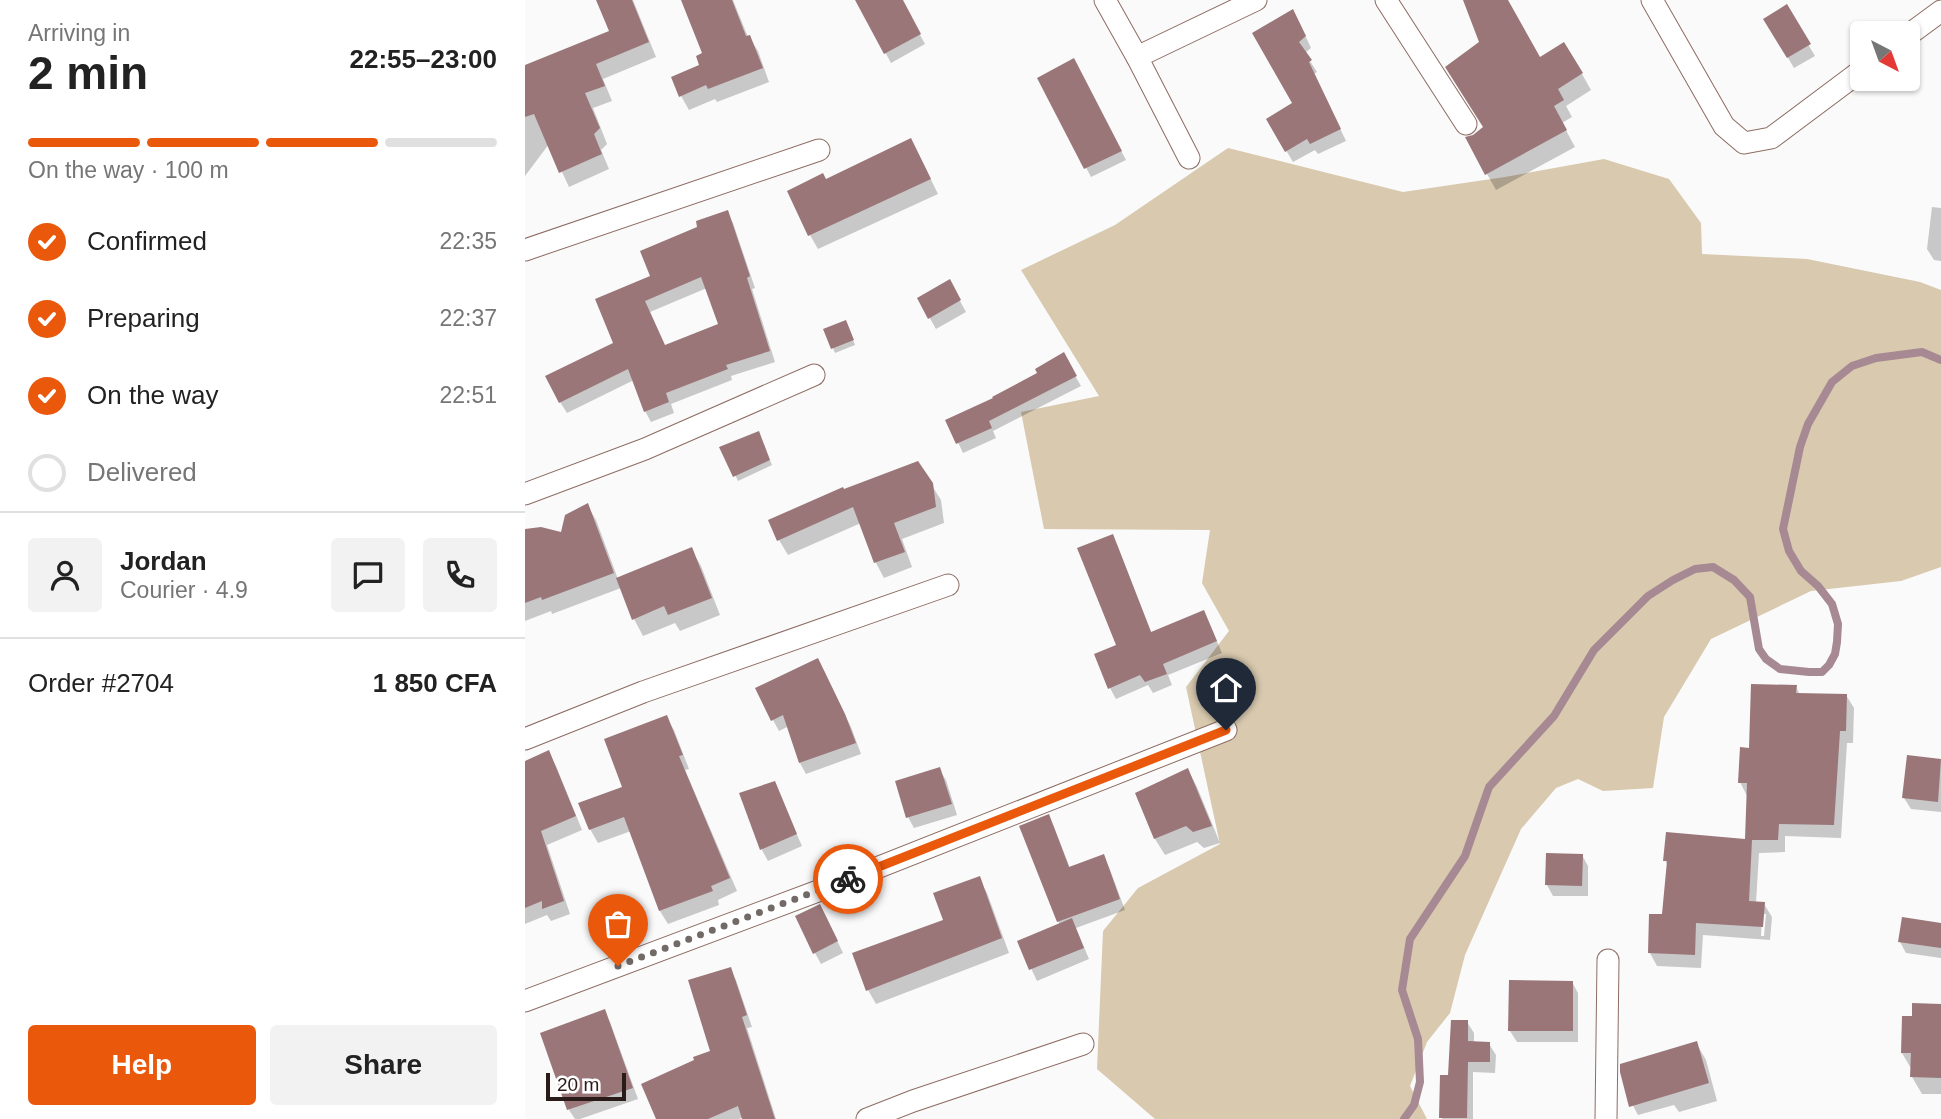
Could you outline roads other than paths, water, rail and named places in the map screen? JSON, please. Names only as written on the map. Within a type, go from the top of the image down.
[{"type":"street","points":[[1104,0],[1189,158]]},
{"type":"street","points":[[1137,57],[1256,0]]},
{"type":"street","points":[[1386,0],[1466,124]]},
{"type":"street","points":[[1652,0],[1724,126],[1744,143],[1771,138],[1850,79]]},
{"type":"street","points":[[1920,26],[1941,10]]},
{"type":"street","points":[[525,250],[819,150]]},
{"type":"street","points":[[525,494],[645,449],[814,375]]},
{"type":"street","points":[[525,739],[643,692],[948,585]]},
{"type":"street","points":[[525,1001],[826,888],[1226,730]]},
{"type":"street","points":[[1606,1119],[1608,960]]},
{"type":"street","points":[[867,1119],[912,1110],[1083,1044]]},
{"type":"waterway","points":[[1404,1119],[1414,1105],[1420,1082],[1418,1039],[1402,990],[1410,939],[1465,856],[1489,787],[1554,716],[1594,650],[1648,596],[1695,569],[1713,567],[1734,580],[1750,597],[1759,649],[1766,659],[1780,669],[1822,672],[1835,654],[1838,624],[1832,604],[1818,586],[1801,571],[1789,551],[1783,529],[1800,447],[1808,424],[1832,382],[1852,366],[1876,358],[1922,352],[1941,360]]}]
